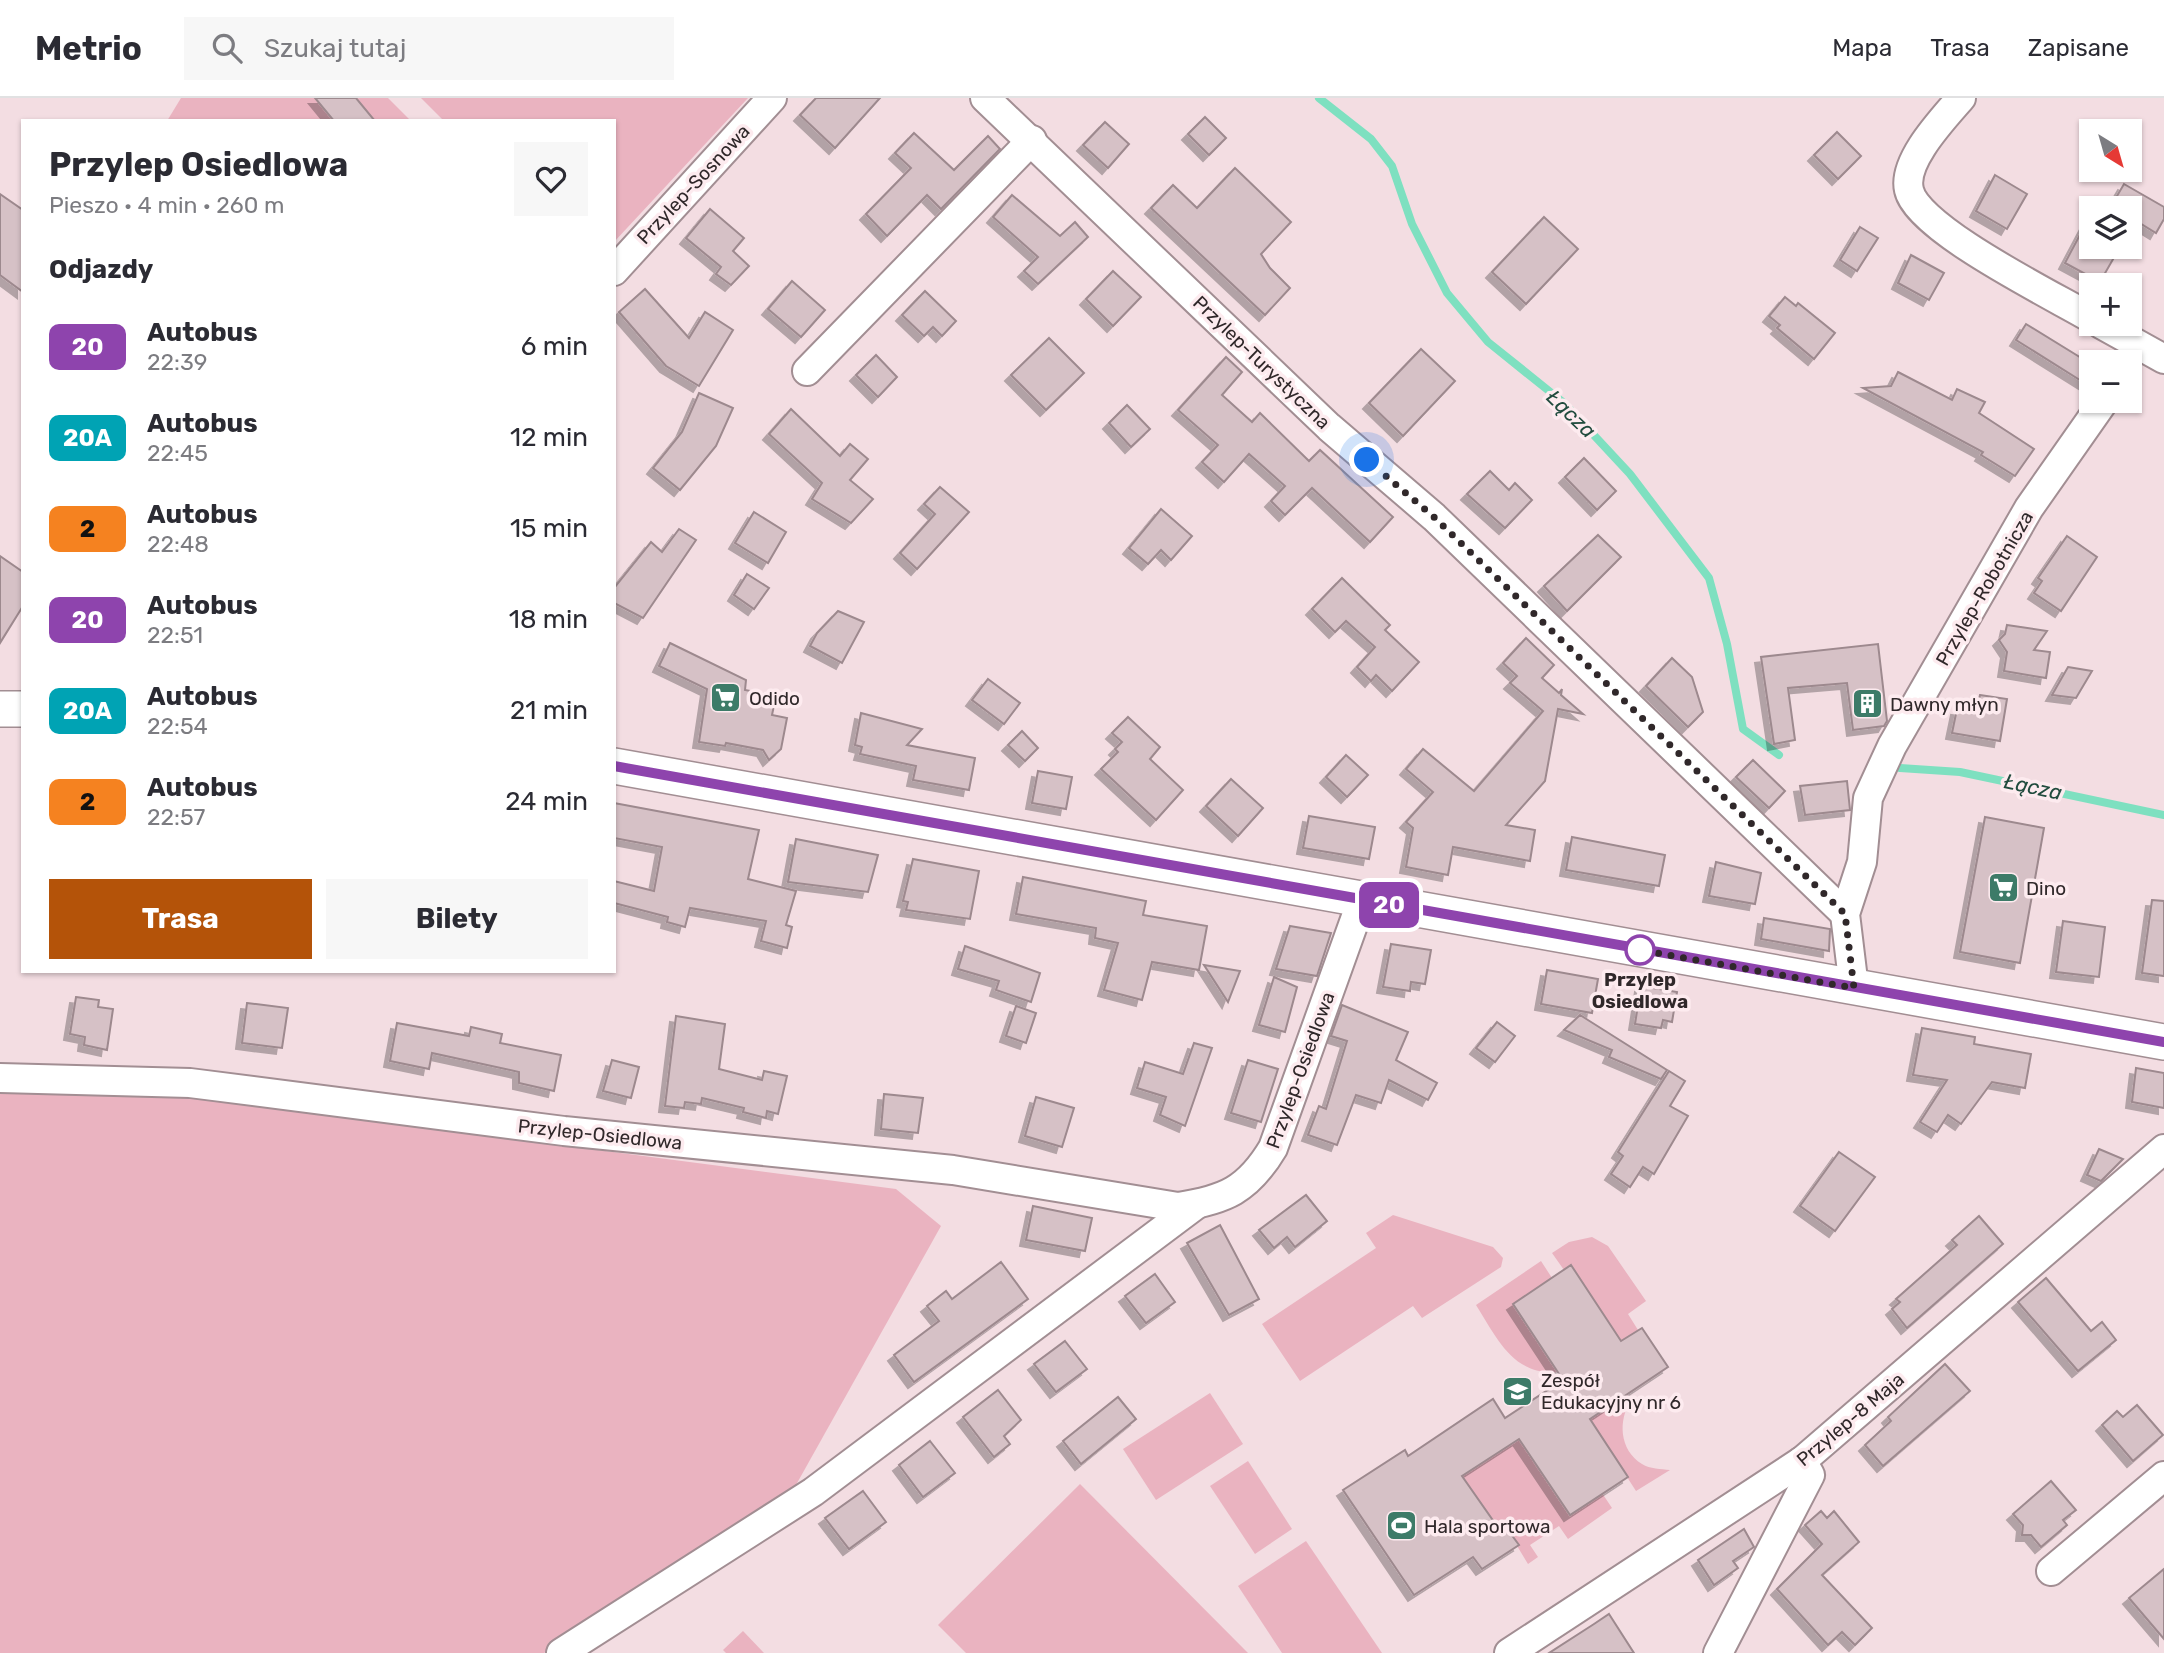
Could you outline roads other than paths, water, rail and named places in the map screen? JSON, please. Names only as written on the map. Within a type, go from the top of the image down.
[{"type":"main road","points":[[0,709],[21,709]]},
{"type":"main road","points":[[616,766],[2164,1042]]},
{"type":"street","name":"Przylep-Sosnowa","points":[[616,269],[772,98]]},
{"type":"street","name":"Przylep-Turystyczna","points":[[985,98],[1329,427],[1434,517],[1845,914]]},
{"type":"street","points":[[1961,98],[1930,135],[1912,166],[1908,189],[1919,211],[1979,253],[2079,311]]},
{"type":"street","points":[[807,371],[1031,140]]},
{"type":"street","points":[[2117,336],[2147,358]]},
{"type":"street","name":"Przylep-Robotnicza","points":[[1854,988],[1845,914],[1862,862],[1868,799],[1892,746],[2029,508],[2096,413]]},
{"type":"street","name":"Przylep-Osiedlowa","points":[[0,1079],[190,1083],[564,1131],[953,1170],[1178,1207],[1214,1201],[1240,1188],[1260,1169],[1273,1148],[1362,900]]},
{"type":"street","name":"Przylep-8 Maja","points":[[1509,1653],[1802,1461],[2164,1149]]},
{"type":"street","name":"Przylep-Osiedlowa","points":[[561,1653],[813,1492],[1197,1204]]},
{"type":"street","points":[[1718,1653],[1810,1475],[1802,1461]]},
{"type":"street","points":[[2052,1571],[2164,1476]]},
{"type":"waterway","name":"Łącza","points":[[1319,98],[1371,139],[1392,166],[1412,224],[1447,293],[1488,342],[1564,403],[1630,474],[1709,578],[1727,644],[1743,729],[1779,755]]},
{"type":"waterway","name":"Łącza","points":[[1900,768],[1960,772],[2164,815]]},
{"type":"place","name":"Odido","points":[[726,698]]},
{"type":"place","name":"Dawny młyn","points":[[1867,704]]},
{"type":"place","name":"Dino","points":[[2003,888]]},
{"type":"place","name":"Przylep Osiedlowa","points":[[1640,950]]},
{"type":"place","name":"Zespół Edukacyjny nr 6","points":[[1518,1391]]},
{"type":"place","name":"Hala sportowa","points":[[1401,1526]]}]
